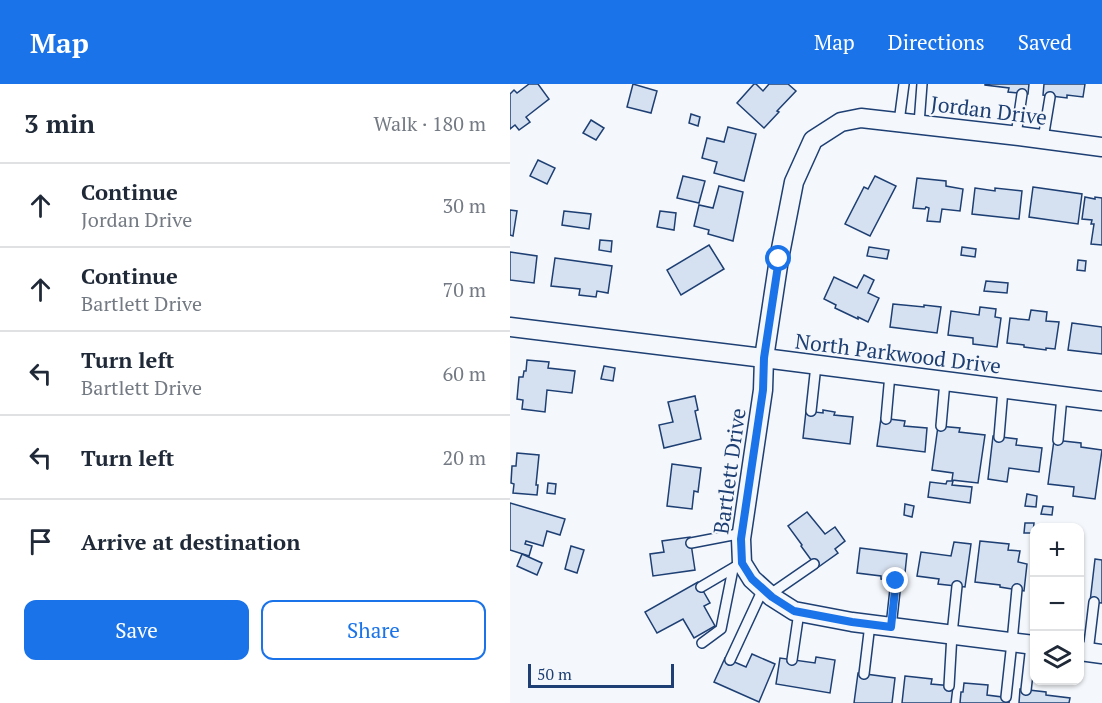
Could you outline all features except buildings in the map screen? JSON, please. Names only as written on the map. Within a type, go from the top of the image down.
[{"type":"street","name":"Jordan Drive","points":[[764,358],[779,259],[794,182],[813,140],[841,122],[861,118],[1102,147]]},
{"type":"street","name":"North Parkwood Drive","points":[[510,327],[1102,401]]},
{"type":"street","name":"Bartlett Drive","points":[[764,358],[763,390],[737,566],[766,592],[794,611],[891,627],[1030,645]]},
{"type":"lane","points":[[899,122],[904,84]]},
{"type":"lane","points":[[919,124],[922,84]]},
{"type":"lane","points":[[1016,135],[1022,94]]},
{"type":"lane","points":[[1043,139],[1050,97]]},
{"type":"lane","points":[[811,411],[816,365]]},
{"type":"lane","points":[[886,419],[890,374]]},
{"type":"lane","points":[[940,426],[945,381]]},
{"type":"lane","points":[[999,437],[1003,389]]},
{"type":"lane","points":[[1058,440],[1062,396]]},
{"type":"lane","points":[[691,543],[743,533]]},
{"type":"lane","points":[[730,660],[766,592],[814,564]]},
{"type":"lane","points":[[701,587],[737,566]]},
{"type":"lane","points":[[702,644],[721,629],[737,566]]},
{"type":"lane","points":[[891,627],[896,581]]},
{"type":"lane","points":[[949,686],[957,586]]},
{"type":"lane","points":[[1006,697],[1017,590]]},
{"type":"lane","points":[[1090,652],[1094,602]]},
{"type":"lane","points":[[792,660],[799,612]]},
{"type":"lane","points":[[864,674],[870,624]]},
{"type":"lane","points":[[1026,690],[1030,664]]},
{"type":"route","points":[[779,259],[741,539],[742,563],[752,579],[772,597],[794,611],[891,627],[896,581]]}]
